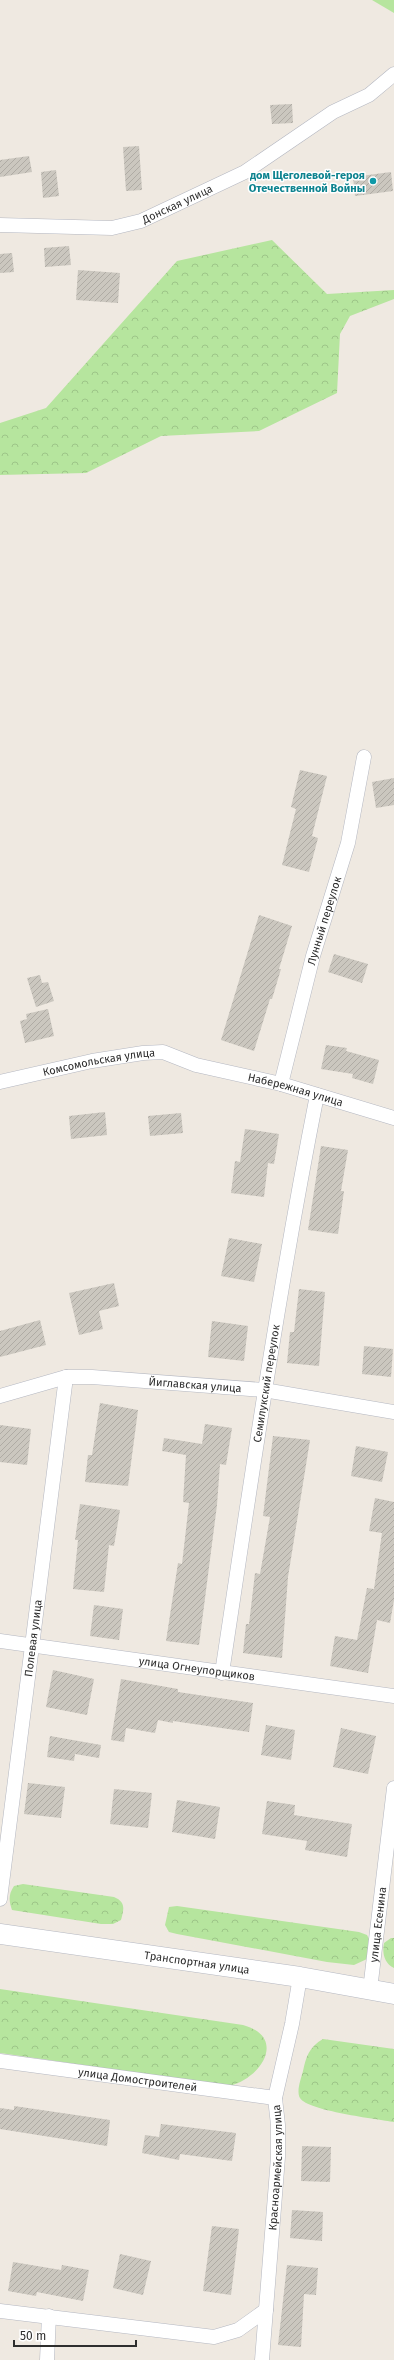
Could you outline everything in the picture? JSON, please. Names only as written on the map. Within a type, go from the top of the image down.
[{"type":"main road","name":"Транспортная улица","points":[[0,1934],[300,1978],[394,1994]]},
{"type":"street","name":"Донская улица","points":[[0,225],[112,228],[141,221],[245,172],[333,112],[369,95],[394,74]]},
{"type":"street","name":"Лунный переулок","points":[[281,1084],[313,956],[348,843],[364,758]]},
{"type":"street","name":"Комсомольская улица","points":[[0,1082],[92,1061],[143,1053],[163,1052],[196,1065]]},
{"type":"street","name":"Набережная улица","points":[[196,1065],[281,1084],[394,1118]]},
{"type":"street","name":"Семилукский переулок","points":[[222,1673],[264,1390],[295,1207],[317,1095]]},
{"type":"street","name":"Йиглавская улица","points":[[0,1396],[66,1377],[264,1390],[394,1412]]},
{"type":"street","name":"Полевая улица","points":[[0,1899],[66,1377]]},
{"type":"street","name":"улица Огнеупорщиков","points":[[0,1641],[394,1696]]},
{"type":"street","name":"улица Есенина","points":[[370,1990],[394,1788]]},
{"type":"street","name":"Красноармейская улица","points":[[262,2360],[278,2157],[278,2125],[275,2098],[292,2024],[300,1978]]},
{"type":"street","name":"улица Домостроителей","points":[[0,2061],[275,2098]]},
{"type":"street","points":[[0,2311],[214,2337],[238,2330],[266,2310]]},
{"type":"street","points":[[47,2360],[49,2316]]},
{"type":"green space","points":[[372,0],[394,0],[394,13]]},
{"type":"green space","points":[[272,240],[327,294],[394,290],[394,299],[350,316],[340,334],[337,393],[259,431],[161,436],[86,473],[0,475],[0,423],[46,408],[177,261]]},
{"type":"green space","points":[[23,1884],[114,1897],[121,1901],[123,1906],[121,1920],[113,1924],[101,1924],[12,1910],[10,1901],[11,1892],[14,1886]]},
{"type":"green space","points":[[177,1906],[359,1932],[367,1935],[369,1939],[367,1959],[354,1965],[327,1962],[169,1932],[165,1925],[169,1907]]},
{"type":"green space","points":[[391,1938],[394,1938],[394,1968],[386,1961],[383,1950],[384,1943]]},
{"type":"green space","points":[[0,1989],[243,2025],[256,2031],[264,2038],[267,2047],[265,2057],[260,2066],[251,2075],[241,2082],[229,2086],[0,2053]]},
{"type":"green space","points":[[323,2039],[394,2049],[394,2122],[329,2111],[306,2103],[300,2098],[298,2092],[305,2061],[314,2045]]},
{"type":"building","points":[[292,104],[293,123],[272,124],[270,105]]},
{"type":"building","points":[[139,146],[142,190],[126,191],[123,147]]},
{"type":"building","points":[[29,156],[32,172],[0,177],[0,160]]},
{"type":"building","points":[[56,170],[59,196],[43,198],[41,172]]},
{"type":"building","points":[[391,172],[393,191],[355,196],[353,177]]},
{"type":"building","points":[[69,246],[71,265],[45,267],[44,248]]},
{"type":"building","points":[[12,253],[14,272],[0,273],[0,254]]},
{"type":"building","points":[[78,270],[120,273],[118,303],[76,300]]},
{"type":"building","points":[[300,770],[327,776],[312,836],[318,838],[309,872],[282,865],[296,809],[291,807]]},
{"type":"building","points":[[394,778],[394,805],[376,808],[372,782]]},
{"type":"building","points":[[259,915],[292,926],[272,999],[270,999],[254,1051],[221,1040]]},
{"type":"building","points":[[334,954],[368,964],[362,983],[328,972]]},
{"type":"building","points":[[40,975],[42,983],[48,982],[54,1001],[36,1007],[27,978]]},
{"type":"building","points":[[48,1009],[54,1036],[25,1043],[20,1021],[27,1019],[26,1014]]},
{"type":"building","points":[[326,1045],[347,1048],[346,1051],[379,1060],[373,1084],[352,1078],[353,1074],[321,1069]]},
{"type":"building","points":[[105,1112],[107,1135],[71,1139],[69,1116]]},
{"type":"building","points":[[181,1113],[183,1133],[150,1136],[148,1116]]},
{"type":"building","points":[[245,1129],[279,1134],[274,1164],[268,1163],[264,1197],[231,1193],[235,1161],[240,1162]]},
{"type":"building","points":[[321,1146],[348,1150],[341,1191],[344,1191],[338,1234],[308,1230]]},
{"type":"building","points":[[229,1238],[262,1244],[254,1282],[221,1276]]},
{"type":"building","points":[[114,1283],[119,1306],[99,1311],[103,1329],[79,1335],[69,1293]]},
{"type":"building","points":[[299,1289],[325,1292],[319,1366],[287,1363],[290,1332],[294,1332]]},
{"type":"building","points":[[40,1320],[46,1345],[0,1357],[0,1331]]},
{"type":"building","points":[[212,1321],[248,1326],[244,1361],[208,1357]]},
{"type":"building","points":[[364,1346],[393,1349],[391,1377],[362,1374]]},
{"type":"building","points":[[100,1403],[138,1410],[128,1486],[85,1482],[88,1455],[92,1455]]},
{"type":"building","points":[[205,1424],[232,1428],[226,1465],[220,1464],[217,1505],[199,1645],[166,1641],[178,1563],[182,1564],[189,1503],[183,1502],[186,1455],[162,1451],[164,1438],[202,1444]]},
{"type":"building","points":[[0,1425],[31,1429],[27,1465],[0,1462]]},
{"type":"building","points":[[273,1436],[310,1440],[288,1577],[282,1658],[243,1653],[246,1624],[249,1624],[255,1573],[260,1574],[270,1517],[263,1516]]},
{"type":"building","points":[[356,1446],[388,1452],[382,1482],[351,1476]]},
{"type":"building","points":[[375,1498],[394,1502],[394,1600],[390,1623],[377,1620],[368,1673],[330,1666],[335,1636],[357,1640],[367,1588],[374,1589],[382,1533],[369,1531]]},
{"type":"building","points":[[80,1504],[120,1510],[114,1546],[109,1545],[104,1592],[73,1589],[78,1540],[75,1540]]},
{"type":"building","points":[[94,1605],[123,1609],[119,1640],[90,1636]]},
{"type":"building","points":[[53,1670],[94,1679],[87,1715],[46,1707]]},
{"type":"building","points":[[121,1679],[178,1689],[178,1692],[253,1703],[249,1732],[158,1720],[155,1733],[126,1728],[124,1742],[111,1740]]},
{"type":"building","points":[[266,1725],[295,1730],[291,1760],[261,1755]]},
{"type":"building","points":[[341,1728],[376,1736],[368,1774],[333,1767]]},
{"type":"building","points":[[50,1736],[101,1745],[99,1758],[75,1754],[74,1761],[47,1757]]},
{"type":"building","points":[[28,1783],[65,1787],[61,1818],[24,1814]]},
{"type":"building","points":[[114,1789],[152,1793],[148,1828],[110,1824]]},
{"type":"building","points":[[177,1800],[220,1807],[215,1839],[172,1832]]},
{"type":"building","points":[[267,1801],[295,1805],[294,1815],[352,1824],[347,1857],[305,1850],[307,1841],[262,1834]]},
{"type":"building","points":[[14,2106],[110,2120],[107,2146],[0,2129],[0,2108],[14,2110]]},
{"type":"building","points":[[161,2124],[236,2133],[232,2161],[180,2154],[179,2160],[142,2153],[145,2135],[159,2137]]},
{"type":"building","points":[[302,2146],[331,2147],[330,2182],[301,2181]]},
{"type":"building","points":[[292,2210],[323,2212],[322,2241],[290,2238]]},
{"type":"building","points":[[212,2226],[239,2229],[231,2295],[203,2291]]},
{"type":"building","points":[[120,2254],[151,2261],[143,2295],[113,2288]]},
{"type":"building","points":[[13,2262],[61,2270],[62,2265],[89,2270],[83,2301],[37,2292],[36,2296],[8,2291]]},
{"type":"building","points":[[287,2265],[318,2268],[316,2295],[304,2294],[301,2347],[278,2345]]},
{"type":"place","name":"дом Щеголевой-героя Отечественной Войны","points":[[373,181]]}]
